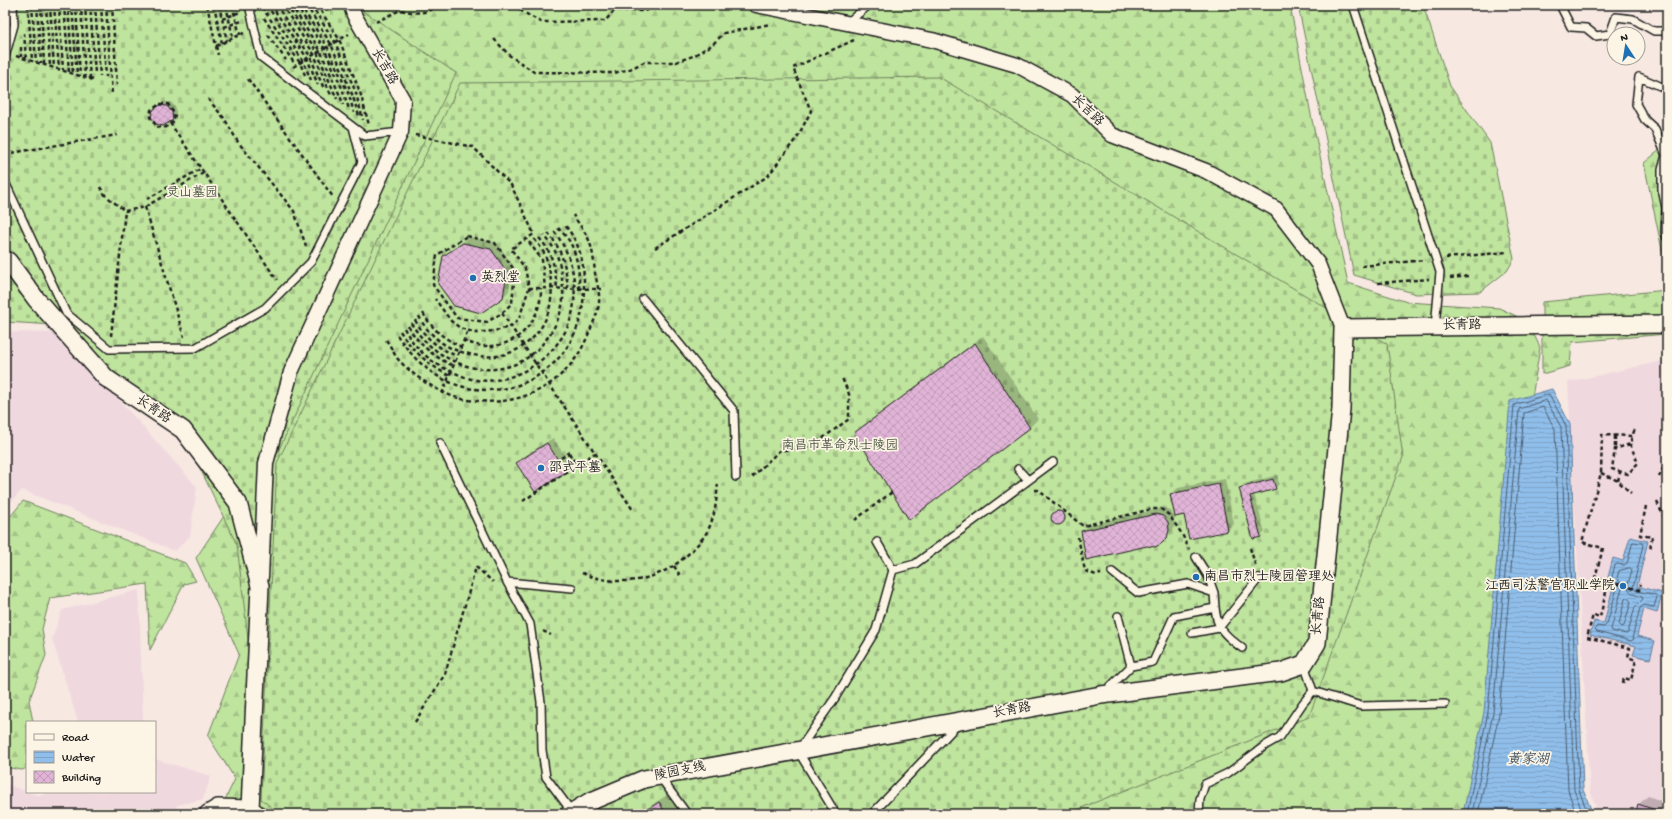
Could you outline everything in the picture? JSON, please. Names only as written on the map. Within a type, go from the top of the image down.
[{"type":"street","name":"长吉路","points":[[351,5],[354,15],[403,100],[401,132]]},
{"type":"street","name":"长吉路","points":[[756,5],[932,40],[1017,65],[1072,95],[1112,135],[1206,171],[1276,209],[1318,264],[1343,328]]},
{"type":"street","points":[[260,586],[266,463],[290,372],[401,132]]},
{"type":"street","name":"长青路","points":[[5,260],[36,299],[106,378],[182,430],[238,503],[260,586],[252,812]]},
{"type":"street","name":"长青路","points":[[798,751],[1101,695],[1281,672],[1304,664],[1317,643],[1341,409],[1343,328],[1667,324]]},
{"type":"street","name":"陵园支线","points":[[571,813],[589,802],[657,773],[798,751]]},
{"type":"street","points":[[208,814],[218,808],[252,812]]},
{"type":"lane","points":[[6,55],[14,25],[13,5]]},
{"type":"lane","points":[[249,5],[261,57],[350,125],[366,135],[401,132]]},
{"type":"lane","points":[[847,23],[869,5]]},
{"type":"lane","points":[[1353,5],[1440,272],[1435,327]]},
{"type":"lane","points":[[1560,5],[1571,27],[1586,28],[1596,36],[1610,34],[1616,18],[1633,19],[1654,31],[1667,31]]},
{"type":"lane","points":[[1667,89],[1639,77],[1636,104],[1644,120],[1655,129],[1666,155],[1662,170],[1662,189],[1666,208],[1665,232],[1667,238]]},
{"type":"lane","points":[[5,182],[42,258],[66,313],[109,349],[195,348],[265,308],[311,262],[362,162],[350,125]]},
{"type":"lane","points":[[643,299],[734,411],[736,477]]},
{"type":"lane","points":[[440,443],[507,582],[530,624],[541,702],[542,750],[546,777],[571,813]]},
{"type":"lane","points":[[893,570],[915,564],[1053,462]]},
{"type":"lane","points":[[1018,469],[1028,480]]},
{"type":"lane","points":[[836,814],[798,751],[834,698],[876,630],[893,570],[877,542]]},
{"type":"lane","points":[[1196,557],[1208,576],[1214,593],[1219,628],[1225,636],[1242,648]]},
{"type":"lane","points":[[1112,572],[1138,592],[1188,584],[1214,593]]},
{"type":"lane","points":[[1192,633],[1219,628],[1259,578]]},
{"type":"lane","points":[[507,582],[572,588]]},
{"type":"lane","points":[[1101,695],[1131,666],[1153,662],[1174,616],[1215,608]]},
{"type":"lane","points":[[1118,616],[1131,666]]},
{"type":"lane","points":[[1304,664],[1313,691]]},
{"type":"lane","points":[[1313,691],[1361,706],[1445,704]]},
{"type":"lane","points":[[1199,814],[1200,799],[1205,784],[1228,773],[1266,745],[1280,737],[1313,691]]},
{"type":"lane","points":[[872,814],[962,721]]},
{"type":"lane","points":[[657,773],[684,813]]},
{"type":"path","points":[[28,5],[32,60]]},
{"type":"path","points":[[32,5],[36,62]]},
{"type":"path","points":[[37,5],[40,64]]},
{"type":"path","points":[[41,5],[44,65]]},
{"type":"path","points":[[46,5],[50,66]]},
{"type":"path","points":[[50,5],[54,68]]},
{"type":"path","points":[[54,5],[59,69]]},
{"type":"path","points":[[58,5],[63,71]]},
{"type":"path","points":[[64,5],[68,72]]},
{"type":"path","points":[[68,5],[73,74]]},
{"type":"path","points":[[72,5],[79,76]]},
{"type":"path","points":[[76,5],[79,76]]},
{"type":"path","points":[[80,5],[85,78]]},
{"type":"path","points":[[6,55],[32,60],[40,64],[91,80],[85,5]]},
{"type":"path","points":[[90,5],[95,73]]},
{"type":"path","points":[[95,5],[100,76]]},
{"type":"path","points":[[101,5],[106,77]]},
{"type":"path","points":[[106,5],[112,95]]},
{"type":"path","points":[[118,85],[112,7],[146,5]]},
{"type":"path","points":[[207,5],[218,56]]},
{"type":"path","points":[[214,5],[222,44]]},
{"type":"path","points":[[227,41],[219,7],[231,5],[235,14],[240,35]]},
{"type":"path","points":[[261,5],[300,63],[311,83],[303,60],[267,5]]},
{"type":"path","points":[[272,5],[307,58],[319,87]]},
{"type":"path","points":[[276,5],[310,56],[329,102],[323,104]]},
{"type":"path","points":[[282,5],[314,54],[333,100],[360,92]]},
{"type":"path","points":[[287,5],[317,52],[340,107]]},
{"type":"path","points":[[290,5],[320,50],[341,98],[350,125]]},
{"type":"path","points":[[296,5],[324,48],[345,97],[350,125]]},
{"type":"path","points":[[300,5],[327,46],[366,135]]},
{"type":"path","points":[[306,5],[331,44],[354,94]]},
{"type":"path","points":[[311,5],[335,42],[354,94],[366,135]]},
{"type":"path","points":[[317,5],[339,39],[360,92],[366,135]]},
{"type":"path","points":[[515,5],[518,9],[541,22],[588,20],[605,21],[615,10],[644,11],[665,5]]},
{"type":"path","points":[[226,6],[233,38]]},
{"type":"path","points":[[222,18],[242,12]]},
{"type":"path","points":[[262,15],[298,70]]},
{"type":"path","points":[[224,27],[244,20]]},
{"type":"path","points":[[494,39],[509,55],[534,72],[614,73],[630,70],[644,62],[676,62],[693,56],[712,45],[724,33],[775,24]]},
{"type":"path","points":[[216,46],[255,28]]},
{"type":"path","points":[[655,248],[768,176],[798,136],[811,111],[793,68],[852,41],[870,28]]},
{"type":"path","points":[[267,33],[287,62]]},
{"type":"path","points":[[292,68],[295,74]]},
{"type":"path","points":[[248,79],[339,206]]},
{"type":"path","points":[[208,99],[224,118],[238,142],[294,211],[311,262]]},
{"type":"path","points":[[160,104],[168,104],[175,115],[173,122],[170,124],[164,128],[157,127],[150,117],[151,110],[160,104]]},
{"type":"path","points":[[170,124],[205,172],[284,290]]},
{"type":"path","points":[[401,132],[474,147],[511,185],[534,234],[511,249],[525,268],[529,288],[519,319],[511,326],[476,334],[460,328],[451,321],[435,299]]},
{"type":"path","points":[[5,154],[117,135]]},
{"type":"path","points":[[147,200],[202,168]]},
{"type":"path","points":[[100,188],[105,195],[125,211],[145,207],[205,172]]},
{"type":"path","points":[[145,207],[187,348]]},
{"type":"path","points":[[109,349],[125,211]]},
{"type":"path","points":[[386,340],[398,358],[422,379],[442,393],[467,400],[502,402],[519,399],[550,384],[573,362],[586,342],[598,307],[600,289],[588,238],[573,215]]},
{"type":"path","points":[[397,335],[408,352],[420,364],[447,381],[463,387],[479,390],[497,390],[522,385],[531,381],[560,356],[574,334],[581,314],[584,288],[583,263],[576,242],[564,224]]},
{"type":"path","points":[[558,228],[570,242],[577,268],[579,288]]},
{"type":"path","points":[[404,328],[409,338],[428,358],[451,371],[476,380],[503,379],[515,376],[536,364],[553,348],[564,332],[573,310],[574,278],[568,253],[561,240],[553,230]]},
{"type":"path","points":[[548,233],[556,242],[561,254],[568,288]]},
{"type":"path","points":[[411,323],[429,345],[443,356],[455,362],[471,367],[496,369],[510,366],[522,361],[546,339],[562,308],[563,288],[558,256],[553,246],[544,235]]},
{"type":"path","points":[[467,236],[494,242],[515,271],[512,303],[502,313],[487,322],[457,318],[433,285],[436,255],[467,236]]},
{"type":"path","points":[[539,238],[545,244],[553,260],[557,288]]},
{"type":"path","points":[[419,316],[429,332],[440,341],[459,352],[489,357],[510,353],[524,346],[531,340],[545,321],[552,302],[552,288],[548,261],[544,251],[534,239]]},
{"type":"path","points":[[529,242],[542,260],[545,288]]},
{"type":"path","points":[[1378,283],[1469,276]]},
{"type":"path","points":[[529,288],[600,289]]},
{"type":"path","points":[[464,341],[485,346],[504,344],[518,338],[532,322],[538,311],[541,300],[541,288]]},
{"type":"path","points":[[423,313],[427,320],[446,340],[462,346]]},
{"type":"path","points":[[502,313],[633,510]]},
{"type":"path","points":[[415,320],[430,340],[444,351],[457,356]]},
{"type":"path","points":[[408,326],[416,338],[433,355],[454,366]]},
{"type":"path","points":[[442,393],[468,330]]},
{"type":"path","points":[[400,331],[408,345],[418,355],[441,372],[450,376]]},
{"type":"path","points":[[752,477],[779,451],[812,446],[849,418],[849,394],[842,378]]},
{"type":"path","points":[[1615,436],[1615,449],[1612,468],[1628,474],[1638,463],[1630,444],[1635,429]]},
{"type":"path","points":[[1632,436],[1602,435],[1601,472],[1582,542],[1603,548],[1595,578],[1639,590],[1641,584]]},
{"type":"path","points":[[1615,449],[1630,444]]},
{"type":"path","points":[[561,458],[572,451]]},
{"type":"path","points":[[569,453],[577,465]]},
{"type":"path","points":[[523,501],[595,453]]},
{"type":"path","points":[[1659,477],[1667,460]]},
{"type":"path","points":[[1601,472],[1618,481],[1631,493]]},
{"type":"path","points":[[1618,481],[1620,472]]},
{"type":"path","points":[[582,574],[593,578],[612,581],[631,581],[651,577],[685,559],[702,539],[711,524],[718,481]]},
{"type":"path","points":[[1009,495],[1022,491],[1038,490],[1083,526],[1152,508],[1161,509],[1169,515],[1182,534],[1187,547],[1196,557]]},
{"type":"path","points":[[855,520],[892,492]]},
{"type":"path","points":[[1657,502],[1667,524]]},
{"type":"path","points":[[1646,506],[1640,535],[1652,537],[1650,550]]},
{"type":"path","points":[[1078,537],[1085,571],[1096,575],[1112,572]]},
{"type":"path","points":[[1250,548],[1259,578]]},
{"type":"path","points":[[674,566],[681,577]]},
{"type":"path","points":[[415,722],[445,674],[476,567],[497,586]]},
{"type":"path","points":[[1667,570],[1667,577]]},
{"type":"path","points":[[1603,580],[1601,586],[1607,588],[1600,617],[1593,615],[1587,637],[1630,648],[1628,657],[1636,660],[1631,680],[1624,678],[1623,683]]},
{"type":"path","points":[[530,624],[551,635]]},
{"type":"shaded area","points":[[5,332],[59,333],[197,487],[190,536],[175,551],[22,490],[5,509]]},
{"type":"shaded area","name":"江西司法警官职业学院","points":[[1667,360],[1667,814],[1599,814],[1590,791],[1568,382]]},
{"type":"shaded area","points":[[139,590],[143,721],[78,721],[52,639],[62,610]]},
{"type":"shaded area","points":[[156,759],[211,776],[203,799],[178,805],[169,814],[5,814],[5,784],[26,791],[26,793],[40,796],[46,793],[156,793]]},
{"type":"green space","name":"灵山墓园","points":[[5,5],[363,5],[363,11],[456,73],[274,460],[264,648],[249,647],[237,545],[183,433],[54,325],[5,322]]},
{"type":"green space","name":"南昌市革命烈士陵园","points":[[323,5],[1290,5],[1312,120],[1348,283],[1407,302],[1499,308],[1527,321],[1540,347],[1526,436],[1537,503],[1468,814],[209,814],[223,804],[235,779],[208,736],[239,654],[196,558],[246,483]]},
{"type":"green space","points":[[1298,5],[1423,5],[1450,86],[1490,143],[1514,259],[1507,271],[1480,292],[1416,294],[1354,275]]},
{"type":"green space","name":"南昌市革命烈士陵园","points":[[939,77],[1387,344],[1403,457],[1309,717],[1066,814],[280,814],[261,799],[277,463],[460,83]]},
{"type":"green space","points":[[1667,144],[1667,274],[1644,163]]},
{"type":"green space","points":[[1667,290],[1667,334],[1572,342],[1570,366],[1542,374],[1542,302]]},
{"type":"green space","points":[[23,501],[185,563],[196,581],[184,584],[150,650],[147,584],[50,598],[42,629],[46,655],[29,701],[33,721],[26,721],[26,768],[22,770],[5,767],[5,523]]},
{"type":"water","name":"黄家湖","points":[[1552,389],[1570,424],[1583,790],[1593,814],[1463,814],[1484,712],[1510,401]]},
{"type":"water","points":[[1630,537],[1648,541],[1637,586],[1662,593],[1657,613],[1644,609],[1637,636],[1655,641],[1650,659],[1633,655],[1636,646],[1590,635],[1594,621],[1604,623],[1613,587],[1606,585],[1613,558],[1623,561]]},
{"type":"building","points":[[160,105],[167,106],[172,112],[173,120],[163,126],[156,124],[151,117],[153,110]]},
{"type":"building","name":"英烈堂","points":[[463,243],[491,249],[507,272],[503,298],[481,313],[454,306],[438,284],[443,256]]},
{"type":"building","points":[[975,343],[1030,428],[909,520],[854,433]]},
{"type":"building","name":"邵式平墓","points":[[547,443],[566,472],[535,492],[516,463]]},
{"type":"building","points":[[1273,479],[1276,489],[1250,496],[1261,537],[1253,539],[1239,488]]},
{"type":"building","points":[[1219,484],[1228,531],[1189,539],[1184,515],[1175,517],[1170,494]]},
{"type":"building","points":[[1058,511],[1063,513],[1065,518],[1063,523],[1058,525],[1053,523],[1051,518],[1053,513]]},
{"type":"building","points":[[1156,514],[1163,516],[1168,522],[1169,530],[1167,538],[1161,544],[1155,547],[1147,546],[1086,560],[1081,531]]},
{"type":"building","points":[[659,802],[666,814],[641,814]]},
{"type":"building","points":[[1638,804],[1667,814],[1635,814]]},
{"type":"place","name":"英烈堂","points":[[473,278]]},
{"type":"place","name":"邵式平墓","points":[[541,468]]},
{"type":"place","name":"南昌市烈士陵园管理处","points":[[1196,577]]},
{"type":"place","name":"江西司法警官职业学院","points":[[1623,586]]}]
